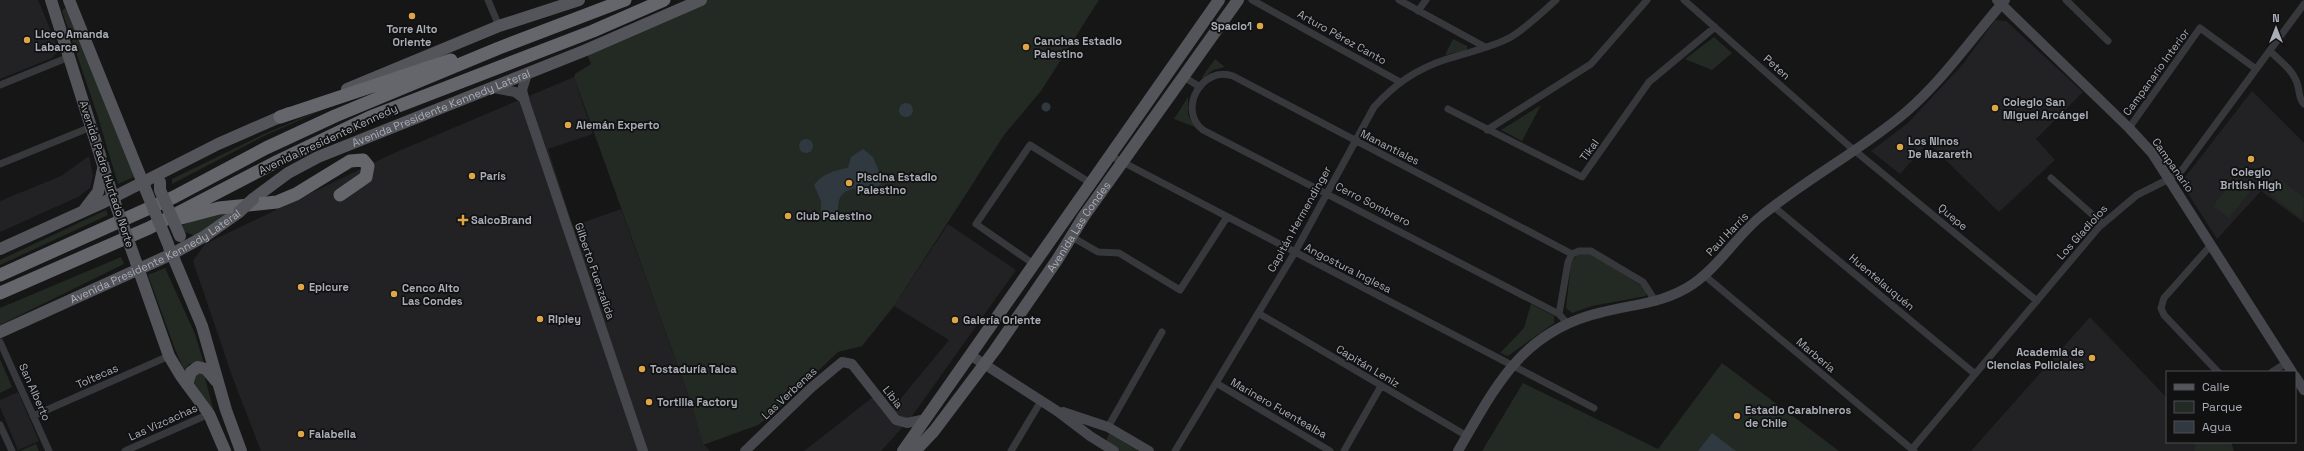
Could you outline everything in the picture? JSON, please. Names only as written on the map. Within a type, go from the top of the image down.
[{"type":"highway","name":"Avenida Presidente Kennedy","points":[[0,275],[174,196],[292,136],[499,48],[625,0]]},
{"type":"highway","name":"Avenida Presidente Kennedy","points":[[0,293],[149,228],[271,164],[370,118],[574,39],[664,0]]},
{"type":"highway","points":[[280,117],[427,67],[499,48]]},
{"type":"highway","points":[[149,228],[211,210],[277,202],[296,194],[350,161],[364,160],[368,166],[366,176],[340,195]]},
{"type":"main road","points":[[69,0],[202,326],[241,451]]},
{"type":"main road","points":[[0,249],[80,213],[114,200],[218,144],[280,117],[499,26],[579,0]]},
{"type":"main road","name":"Avenida Presidente Kennedy Lateral","points":[[0,332],[170,249],[190,245],[219,228],[270,185],[308,162],[635,30],[701,0]]},
{"type":"main road","name":"Avenida Las Condes","points":[[903,451],[1220,0]]},
{"type":"main road","name":"Avenida Las Condes","points":[[915,451],[934,431],[984,365],[1123,163],[1238,0]]},
{"type":"main road","name":"Avenida Padre Hurtado Norte","points":[[52,3],[114,200],[169,356],[209,414],[225,451]]},
{"type":"main road","points":[[80,213],[98,192],[103,165]]},
{"type":"main road","points":[[166,171],[160,182],[160,190],[180,236],[190,245]]},
{"type":"main road","points":[[187,384],[191,372],[201,366],[207,370],[220,387]]},
{"type":"street","points":[[52,3],[64,0]]},
{"type":"street","points":[[488,0],[499,26]]},
{"type":"street","name":"Arturo Pérez Canto","points":[[1252,0],[1400,82]]},
{"type":"street","points":[[1399,0],[1485,47]]},
{"type":"street","points":[[1418,11],[1426,0]]},
{"type":"street","name":"Capitán Hermendinger","points":[[1175,451],[1295,252],[1374,108],[1391,88],[1400,82],[1441,61],[1485,47],[1510,37],[1556,0]]},
{"type":"street","points":[[1487,130],[1591,64],[1647,0]]},
{"type":"street","name":"Peten","points":[[1684,0],[1855,150]]},
{"type":"street","points":[[2066,0],[2108,42]]},
{"type":"street","name":"Campanario","points":[[2001,1],[2129,128],[2152,153],[2291,371]]},
{"type":"street","name":"Paul Harris","points":[[1458,451],[1511,365],[1543,338],[1568,324],[1602,312],[1656,302],[1682,291],[1704,275],[1749,227],[1774,207],[1897,119],[1935,85],[1953,65],[2001,1]]},
{"type":"street","name":"Los Gladiolos","points":[[1913,450],[1975,374],[2103,224],[2137,195],[2169,179],[2182,170],[2304,4]]},
{"type":"street","name":"Tikal","points":[[1448,109],[1578,176],[1583,176],[1649,82],[1715,27]]},
{"type":"street","name":"Campanario Interior","points":[[2129,128],[2200,28],[2256,69]]},
{"type":"street","points":[[2270,51],[2292,73],[2297,82],[2300,98],[2304,104]]},
{"type":"street","points":[[0,85],[69,57]]},
{"type":"street","name":"Gilberto Fuenzalida","points":[[527,74],[523,82],[524,98],[643,451]]},
{"type":"street","name":"Manantiales","points":[[1200,87],[1209,77],[1219,74],[1229,75],[1572,254]]},
{"type":"street","points":[[1184,78],[1200,87]]},
{"type":"street","name":"Cerro Sombrero","points":[[1200,87],[1191,108],[1193,118],[1199,127],[1559,314],[1568,324]]},
{"type":"street","points":[[494,88],[515,92],[524,98]]},
{"type":"street","points":[[0,164],[91,127]]},
{"type":"street","points":[[1035,265],[976,224],[1030,145],[1092,184]]},
{"type":"street","name":"Quepe","points":[[1855,150],[2037,301]]},
{"type":"street","name":"Angostura Inglesa","points":[[1111,156],[1594,408]]},
{"type":"street","points":[[2050,178],[2103,224]]},
{"type":"street","name":"Huentelauquén","points":[[1774,207],[1975,374]]},
{"type":"street","points":[[1072,237],[1098,252],[1119,253],[1180,290],[1227,217]]},
{"type":"street","points":[[2211,245],[2164,298],[2161,308],[2164,314],[2217,371]]},
{"type":"street","points":[[1559,314],[1568,262],[1572,254],[1579,251],[1591,251],[1644,282],[1656,302]]},
{"type":"street","name":"Marberia","points":[[1704,275],[1913,450]]},
{"type":"street","name":"Capitán Leniz","points":[[1258,313],[1467,436]]},
{"type":"street","points":[[1107,448],[1102,436],[1162,332]]},
{"type":"street","name":"San Alberto","points":[[0,342],[49,451]]},
{"type":"street","points":[[970,355],[1057,411],[1107,448]]},
{"type":"street","name":"Toltecas","points":[[34,416],[169,356]]},
{"type":"street","name":"Las Verbenas","points":[[745,451],[838,364],[845,361],[852,364]]},
{"type":"street","points":[[2274,371],[2286,363]]},
{"type":"street","name":"Libia","points":[[852,364],[896,420],[907,423],[926,419]]},
{"type":"street","points":[[2296,378],[2304,390]]},
{"type":"street","name":"Marinero Fuentealba","points":[[1216,383],[1330,451]]},
{"type":"street","points":[[1344,451],[1381,386]]},
{"type":"street","points":[[1011,451],[1041,401]]},
{"type":"street","points":[[1057,411],[1108,427],[1149,451]]},
{"type":"street","name":"Las Vizcachas","points":[[125,451],[209,414]]},
{"type":"street","points":[[1,429],[12,451]]},
{"type":"shaded area","name":"Liceo Amanda Labarca","points":[[0,0],[38,0],[59,50],[52,58],[0,79]]},
{"type":"shaded area","name":"Colegio San Miguel Arcángel","points":[[1995,20],[2006,21],[2083,92],[2036,139],[2055,160],[1999,212],[1928,143],[1900,174],[1871,151],[1908,123],[1963,64]]},
{"type":"shaded area","name":"Cenco Alto Las Condes","points":[[574,77],[593,134],[548,149],[573,226],[621,209],[689,397],[703,444],[710,451],[261,451],[232,376],[193,261],[205,244],[394,153]]},
{"type":"shaded area","name":"Colegio British High","points":[[2252,91],[2304,143],[2304,223],[2261,191],[2217,239],[2180,181],[2186,176]]},
{"type":"shaded area","points":[[89,156],[93,176],[90,188],[78,197],[0,232],[0,201],[61,176]]},
{"type":"shaded area","points":[[948,224],[1016,270],[910,419],[881,451],[804,451],[878,393],[893,408],[949,340],[894,306]]},
{"type":"shaded area","name":"Academia de Ciencias Policiales","points":[[2090,317],[2166,397],[2166,443],[2210,443],[2217,451],[1971,451]]},
{"type":"shaded area","points":[[18,392],[39,441],[18,450],[0,407],[0,400]]},
{"type":"green space","name":"Club Palestino","points":[[706,0],[1099,0],[1041,91],[1004,135],[894,306],[862,346],[838,352],[773,414],[758,425],[703,445],[689,397],[574,77],[575,74],[591,64],[586,52]]},
{"type":"green space","points":[[65,8],[67,9],[134,177],[118,184],[97,114],[62,11]]},
{"type":"green space","points":[[1714,37],[1732,53],[1712,70],[1685,59]]},
{"type":"green space","points":[[1453,39],[1467,46],[1467,50],[1445,55]]},
{"type":"green space","points":[[1215,59],[1225,67],[1213,70],[1203,78],[1202,77]]},
{"type":"green space","points":[[354,96],[266,135],[172,184],[172,179],[264,134]]},
{"type":"green space","points":[[1188,97],[1188,115],[1195,127],[1174,119]]},
{"type":"green space","points":[[1541,105],[1522,141],[1501,130]]},
{"type":"green space","points":[[2236,177],[2252,189],[2229,218],[2213,206]]},
{"type":"green space","points":[[2281,180],[2304,198],[2302,219],[2270,194]]},
{"type":"green space","points":[[106,210],[108,215],[0,265],[0,260]]},
{"type":"green space","points":[[230,212],[195,236],[185,232],[181,226],[198,218]]},
{"type":"green space","points":[[1589,253],[1647,289],[1646,296],[1592,306],[1572,313],[1566,308],[1571,263],[1578,254]]},
{"type":"green space","points":[[121,257],[124,264],[0,325],[0,308]]},
{"type":"green space","points":[[165,268],[195,334],[204,363],[189,364],[184,370],[148,275]]},
{"type":"green space","points":[[1531,304],[1554,316],[1554,323],[1508,356],[1500,353],[1524,328]]},
{"type":"green space","points":[[0,359],[12,387],[0,393]]},
{"type":"green space","name":"Estadio Carabineros de Chile","points":[[1722,363],[1839,451],[1482,451],[1523,383],[1658,449]]},
{"type":"green space","points":[[192,372],[204,374],[214,412],[232,451],[229,451],[191,381]]},
{"type":"green space","points":[[1109,433],[1138,451],[1120,451],[1106,442]]},
{"type":"green space","points":[[2196,443],[2231,443],[2234,451],[2194,451]]},
{"type":"green space","points":[[36,444],[39,451],[20,451]]},
{"type":"water","points":[[1046,102],[1051,107],[1046,112],[1041,107]]},
{"type":"water","points":[[903,103],[909,103],[913,107],[913,113],[909,117],[903,117],[899,113],[899,107]]},
{"type":"water","points":[[803,139],[809,139],[813,143],[813,149],[809,153],[803,153],[799,149],[799,143]]},
{"type":"water","name":"Piscina Estadio Palestino","points":[[863,149],[873,157],[883,181],[875,189],[868,192],[856,192],[855,188],[849,190],[841,196],[837,219],[821,218],[821,201],[814,185],[817,181],[829,173],[848,168],[851,157]]},
{"type":"water","points":[[1712,433],[1736,451],[1698,451]]},
{"type":"place","name":"Torre Alto Oriente","points":[[412,16]]},
{"type":"place","name":"Spacio1","points":[[1260,26]]},
{"type":"place","name":"Liceo Amanda Labarca","points":[[27,40]]},
{"type":"place","name":"Canchas Estadio Palestino","points":[[1026,47]]},
{"type":"place","name":"Colegio San Miguel Arcángel","points":[[1995,108]]},
{"type":"place","name":"Alemán Experto","points":[[568,125]]},
{"type":"place","name":"Los Ninos De Nazareth","points":[[1900,147]]},
{"type":"place","name":"Colegio British High","points":[[2251,159]]},
{"type":"place","name":"París","points":[[472,176]]},
{"type":"place","name":"Piscina Estadio Palestino","points":[[849,183]]},
{"type":"place","name":"Club Palestino","points":[[788,216]]},
{"type":"place","name":"SalcoBrand","points":[[463,220]]},
{"type":"place","name":"Epicure","points":[[301,287]]},
{"type":"place","name":"Cenco Alto Las Condes","points":[[394,294]]},
{"type":"place","name":"Ripley","points":[[540,319]]},
{"type":"place","name":"Galería Oriente","points":[[955,320]]},
{"type":"place","name":"Academia de Ciencias Policiales","points":[[2092,358]]},
{"type":"place","name":"Tostaduría Talca","points":[[642,369]]},
{"type":"place","name":"Tortilla Factory","points":[[649,402]]},
{"type":"place","name":"Estadio Carabineros de Chile","points":[[1737,416]]},
{"type":"place","name":"Falabella","points":[[301,434]]}]
